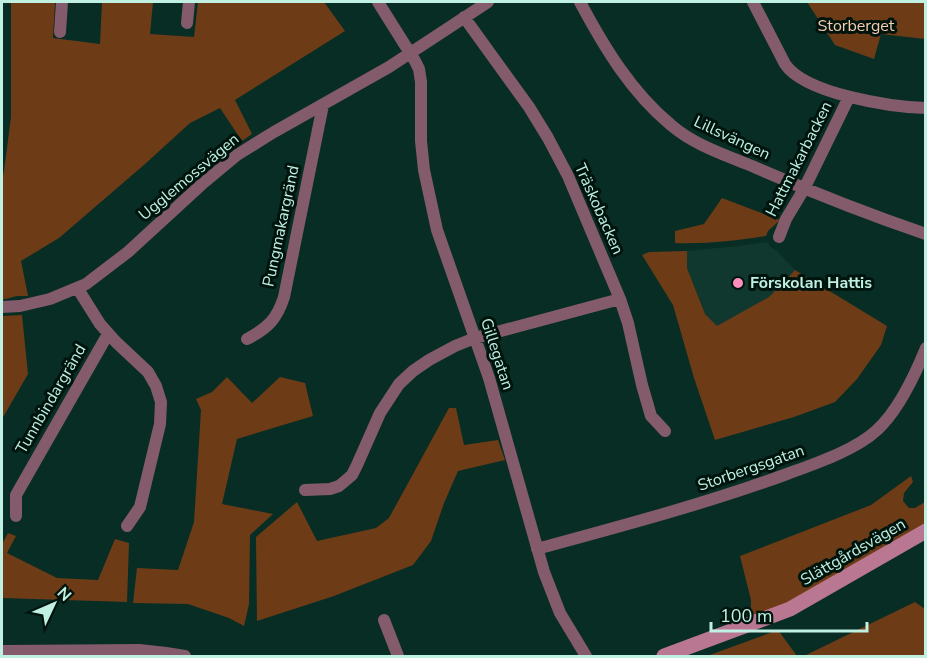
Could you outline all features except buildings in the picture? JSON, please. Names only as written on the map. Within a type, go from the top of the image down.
[{"type":"street","points":[[60,32],[62,2]]},
{"type":"street","points":[[187,23],[189,2]]},
{"type":"street","name":"Gillegatan","points":[[378,2],[419,69],[421,141],[425,177],[439,239],[499,412],[537,549],[552,594],[560,613],[586,657]]},
{"type":"street","name":"Ugglemossvägen","points":[[2,307],[34,303],[78,289],[128,252],[237,155],[410,53],[488,2]]},
{"type":"street","name":"Lillsvängen","points":[[580,2],[617,65],[670,125],[697,142],[804,189],[926,234]]},
{"type":"street","points":[[753,2],[785,64],[806,81],[849,97],[926,108]]},
{"type":"street","name":"Träskobacken","points":[[464,17],[529,107],[572,184],[620,299],[651,416],[665,431]]},
{"type":"street","name":"Hattmakarbacken","points":[[779,237],[849,97]]},
{"type":"street","name":"Pungmakargränd","points":[[247,339],[271,323],[281,306],[323,105]]},
{"type":"street","points":[[78,289],[93,315],[108,334],[148,372],[161,402],[160,424],[140,507],[127,526]]},
{"type":"street","points":[[305,490],[330,489],[339,486],[352,475],[383,407],[399,384],[412,371],[435,356],[475,338],[620,299]]},
{"type":"street","name":"Tunnbindargränd","points":[[16,516],[16,495],[108,334]]},
{"type":"street","name":"Storbergsgatan","points":[[537,549],[740,491],[850,447],[869,437],[886,421],[907,388],[926,348]]},
{"type":"street","name":"Slättgårdsvägen","points":[[664,657],[790,609],[926,531]]},
{"type":"street","points":[[384,620],[398,657]]},
{"type":"street","points":[[2,651],[139,650],[184,657]]},
{"type":"shaded area","name":"Förskolan Hattis","points":[[767,242],[795,270],[769,297],[717,327],[705,314],[687,268],[687,251]]},
{"type":"green space","points":[[11,2],[55,2],[53,38],[100,44],[102,2],[153,2],[150,34],[194,37],[198,2],[324,2],[345,31],[235,100],[252,134],[242,141],[220,108],[190,123],[59,238],[21,261],[28,296],[2,300],[2,179],[11,117]]},
{"type":"green space","name":"Storberget","points":[[807,2],[925,2],[925,39],[881,34],[874,59],[835,45]]},
{"type":"green space","points":[[722,198],[780,220],[766,236],[721,242],[675,243],[675,231],[704,224]]},
{"type":"green space","points":[[687,251],[687,268],[705,314],[717,326],[769,297],[795,270],[887,326],[881,345],[857,379],[835,402],[794,417],[715,440],[673,305],[642,255],[649,252]]},
{"type":"green space","points":[[22,315],[28,374],[2,419],[2,316]]},
{"type":"green space","points":[[227,377],[252,403],[280,377],[305,383],[313,416],[237,439],[222,504],[273,514],[250,535],[249,604],[244,626],[229,618],[188,604],[133,603],[137,568],[178,570],[194,522],[201,410],[196,399],[212,392]]},
{"type":"green space","points":[[449,408],[456,408],[464,445],[498,440],[505,460],[458,471],[431,541],[413,565],[334,596],[257,621],[256,537],[297,502],[317,541],[376,528],[389,518]]},
{"type":"green space","points":[[911,476],[913,482],[904,493],[903,501],[909,508],[915,508],[925,502],[925,524],[787,604],[751,619],[751,600],[740,556],[871,505]]},
{"type":"green space","points":[[8,533],[16,536],[7,553],[57,578],[98,580],[115,539],[129,543],[127,602],[2,598],[2,544]]},
{"type":"green space","points":[[915,602],[925,609],[925,656],[804,656]]},
{"type":"green space","points":[[778,630],[797,656],[707,656]]},
{"type":"place","name":"Förskolan Hattis","points":[[738,283]]}]
